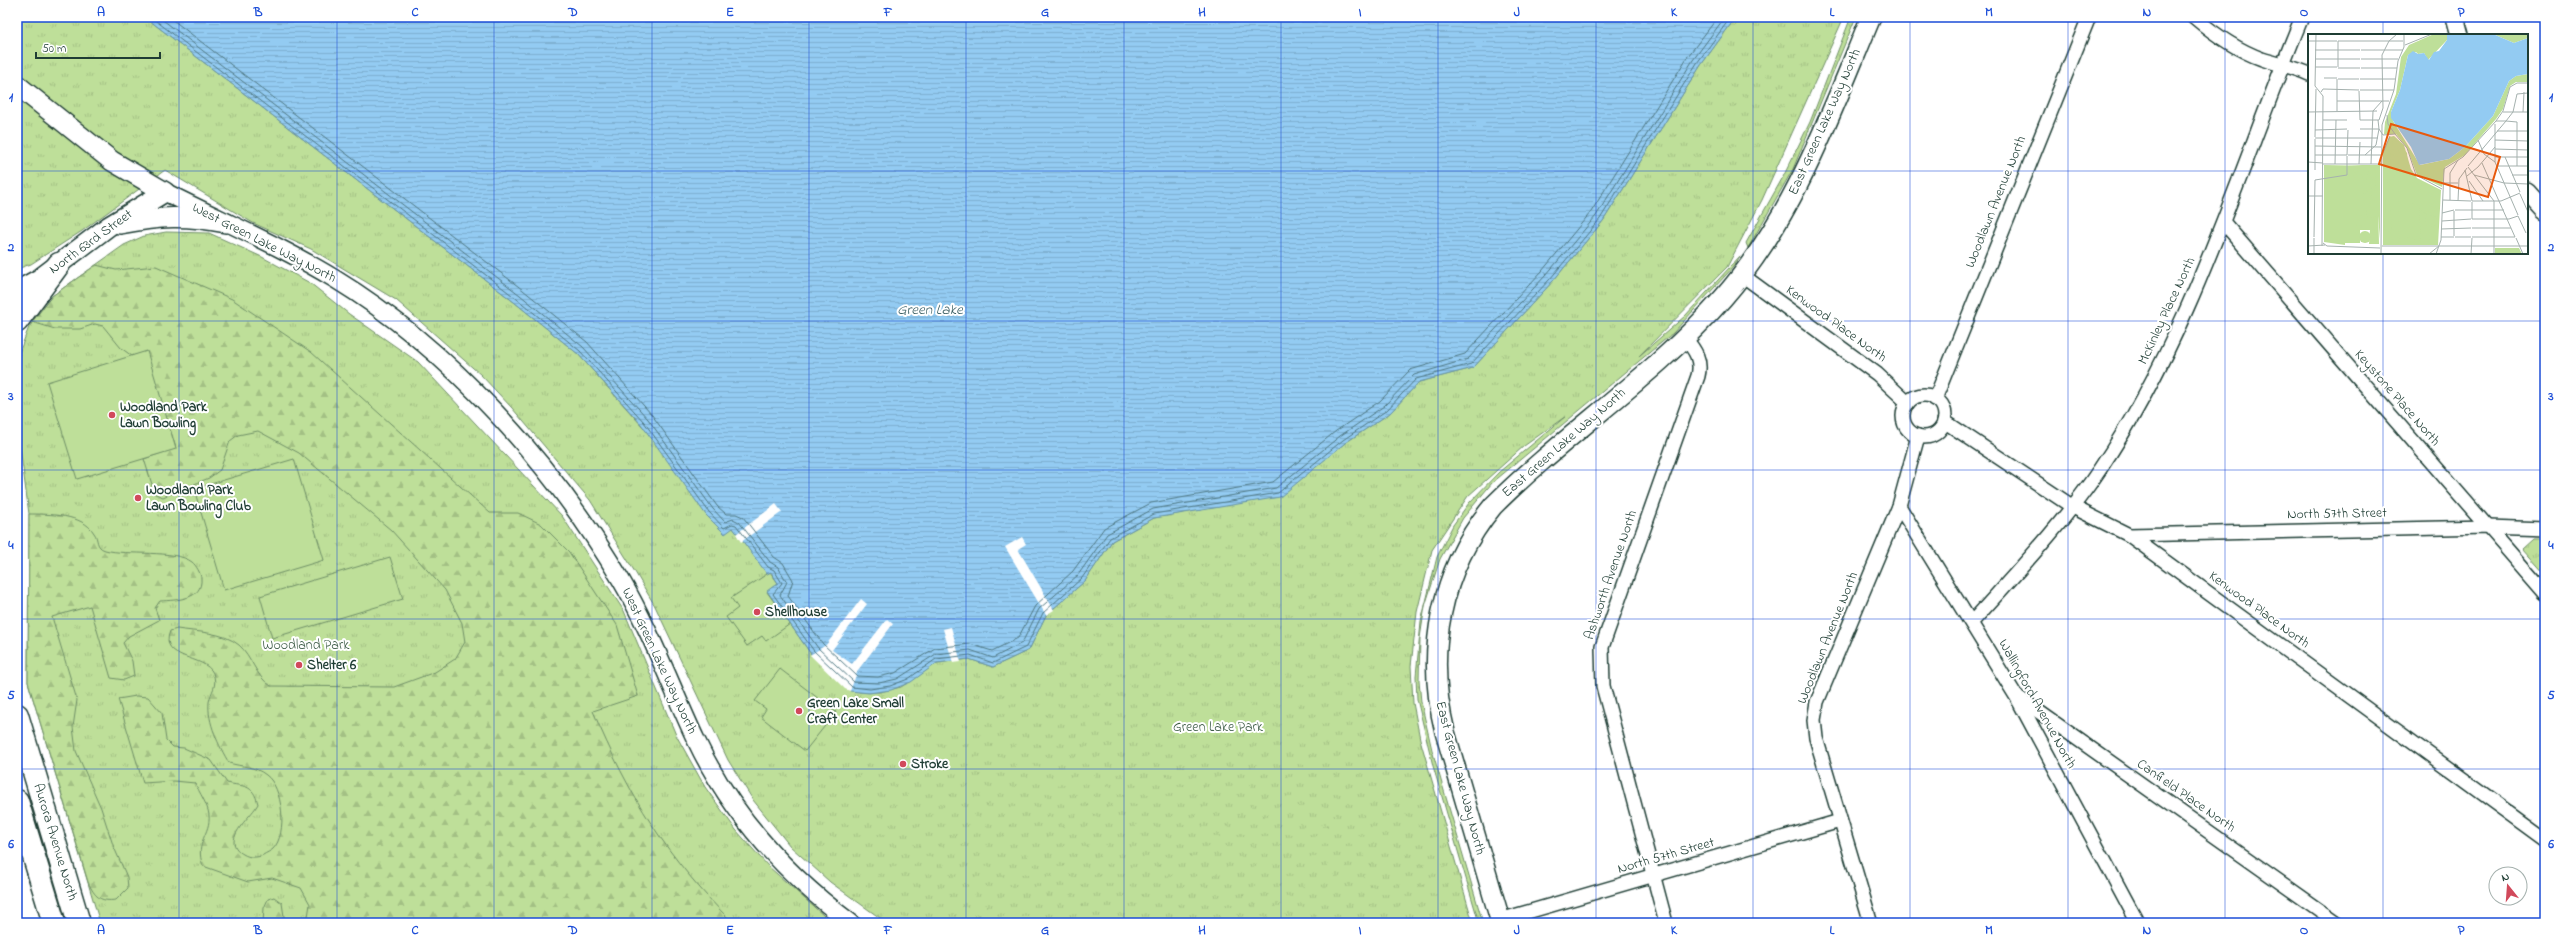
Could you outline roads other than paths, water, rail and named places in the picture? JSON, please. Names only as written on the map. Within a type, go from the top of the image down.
[{"type":"highway","points":[[17,321],[59,264]]},
{"type":"highway","name":"Aurora Avenue North","points":[[17,715],[79,923]]},
{"type":"highway","name":"Aurora Avenue North","points":[[17,801],[54,923]]},
{"type":"main road","name":"East Green Lake Way North","points":[[1501,922],[1445,732],[1438,700],[1436,666],[1437,633],[1449,584],[1468,541],[1493,506],[1685,338],[1742,275],[1777,225],[1809,166],[1871,17]]},
{"type":"main road","name":"West Green Lake Way North","points":[[17,85],[112,161],[165,192]]},
{"type":"main road","name":"North 63rd Street","points":[[17,291],[39,279],[109,226],[165,192]]},
{"type":"main road","points":[[109,226],[169,217],[193,217],[226,223]]},
{"type":"street","name":"Woodlawn Avenue North","points":[[1935,399],[2089,17]]},
{"type":"street","points":[[2194,17],[2221,38],[2240,49],[2308,74]]},
{"type":"street","name":"McKinley Place North","points":[[1972,622],[2073,507],[2101,468],[2168,351],[2224,223],[2282,65],[2302,17]]},
{"type":"street","name":"West Green Lake Way North","points":[[165,192],[296,256],[336,279],[384,312],[443,361],[492,410],[582,519],[622,581],[641,618],[696,740],[727,796],[782,865],[824,902],[851,923]]},
{"type":"street","points":[[2528,192],[2544,208]]},
{"type":"street","name":"Keystone Place North","points":[[2224,223],[2545,593]]},
{"type":"street","name":"Kenwood Place North","points":[[1742,275],[1877,374],[1908,403]]},
{"type":"street","name":"Ashworth Avenue North","points":[[1666,923],[1603,686],[1602,647],[1698,376],[1700,366],[1698,356],[1685,338]]},
{"type":"street","points":[[1926,395],[1935,399],[1943,407],[1944,421],[1941,428],[1931,436],[1918,436],[1912,433],[1904,423],[1904,410],[1908,403],[1919,396],[1926,395]]},
{"type":"street","name":"Kenwood Place North","points":[[1944,421],[2073,507],[2129,535],[2545,839]]},
{"type":"street","name":"Woodlawn Avenue North","points":[[1871,923],[1816,738],[1815,711],[1899,506],[1918,436]]},
{"type":"street","name":"Wallingford Avenue North","points":[[1899,506],[1972,622],[2016,696],[2138,923]]},
{"type":"street","name":"North 57th Street","points":[[2129,535],[2488,527],[2545,529]]},
{"type":"street","name":"Canfield Place North","points":[[2016,696],[2338,923]]},
{"type":"street","name":"North 57th Street","points":[[1501,922],[1840,821]]},
{"type":"water","name":"Green Lake","points":[[145,17],[1736,17],[1701,65],[1603,221],[1553,281],[1473,368],[1419,382],[1390,413],[1345,443],[1280,497],[1154,518],[1112,541],[1085,581],[1046,615],[1029,650],[993,667],[969,659],[937,663],[911,682],[891,690],[869,693],[850,691],[811,654],[767,591],[778,583],[771,572],[767,574],[733,528],[725,534],[706,515],[641,424],[578,354],[514,302]]},
{"type":"place","name":"Woodland Park Lawn Bowling","points":[[112,415]]},
{"type":"place","name":"Woodland Park Lawn Bowling Club","points":[[138,498]]},
{"type":"place","name":"Shellhouse","points":[[757,612]]},
{"type":"place","name":"Shelter 6","points":[[299,665]]},
{"type":"place","name":"Green Lake Small Craft Center","points":[[799,711]]},
{"type":"place","name":"Stroke","points":[[903,764]]},
{"type":"park label","name":"Woodland Park","points":[[306,645]]},
{"type":"park label","name":"Green Lake Park","points":[[1218,727]]}]
